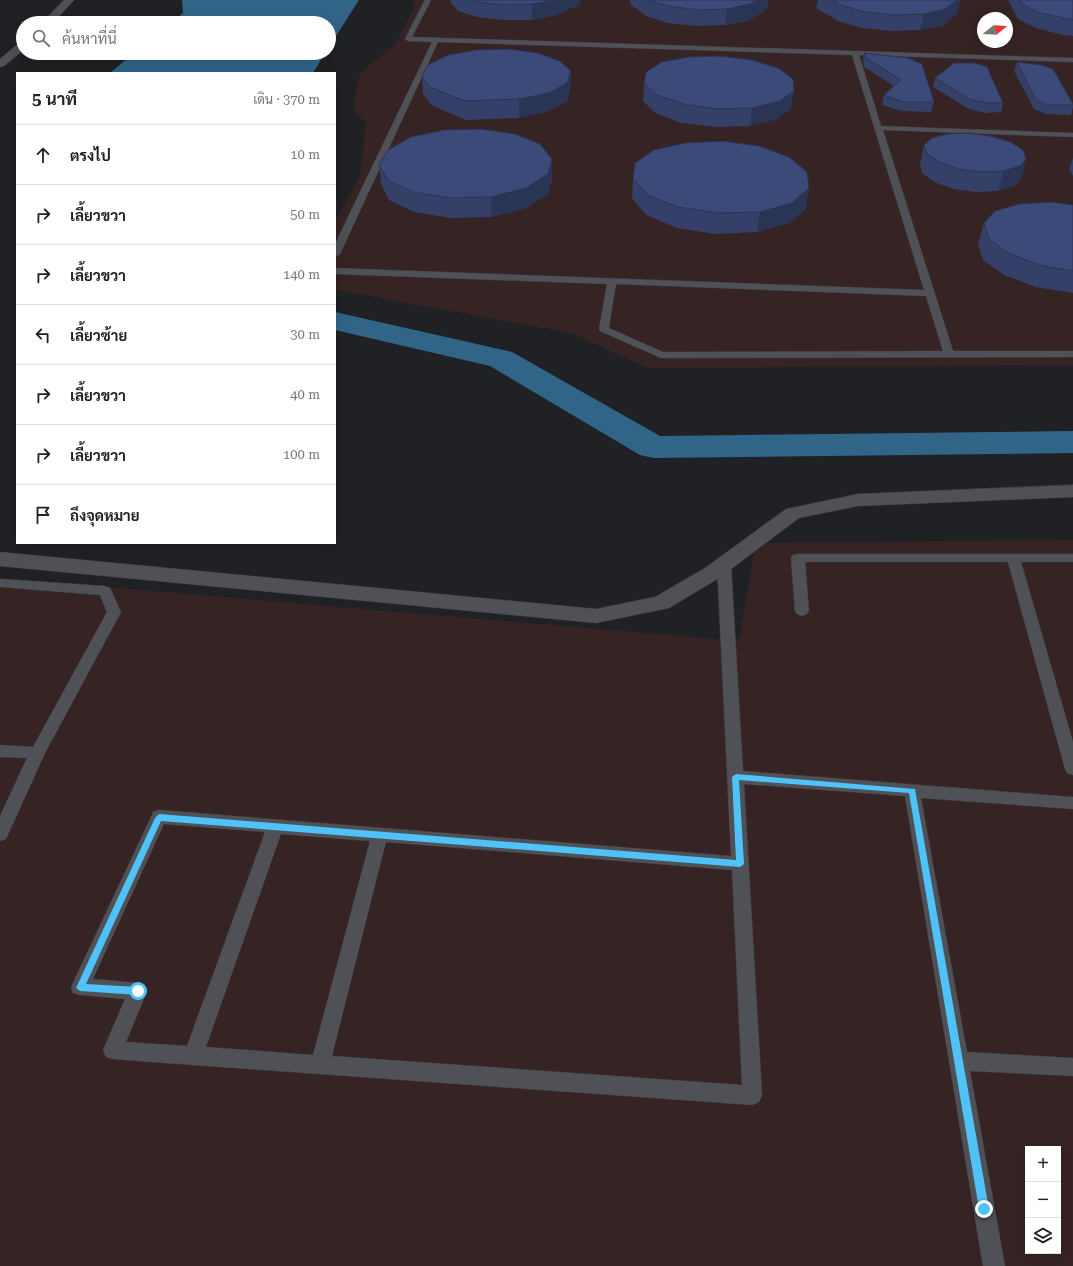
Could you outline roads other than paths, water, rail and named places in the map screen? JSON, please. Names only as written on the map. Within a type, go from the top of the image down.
[{"type":"street","points":[[54,16],[69,0]]},
{"type":"street","points":[[0,64],[16,51]]},
{"type":"street","points":[[0,559],[596,616],[661,603],[724,564],[794,513],[858,500],[1073,492]]},
{"type":"lane","points":[[428,0],[408,39],[1073,60]]},
{"type":"lane","points":[[336,252],[436,40]]},
{"type":"lane","points":[[855,53],[949,355]]},
{"type":"lane","points":[[878,128],[1073,135]]},
{"type":"lane","points":[[336,271],[930,293]]},
{"type":"lane","points":[[612,281],[604,330],[661,355],[1073,354]]},
{"type":"lane","points":[[802,611],[798,558],[1073,558]]},
{"type":"lane","points":[[1013,558],[1073,769]]},
{"type":"lane","points":[[724,564],[736,777],[752,1095],[113,1050],[138,991],[80,988],[159,818],[740,864]]},
{"type":"lane","points":[[0,583],[105,591],[114,612],[37,753],[0,834]]},
{"type":"lane","points":[[0,750],[37,753]]},
{"type":"lane","points":[[736,777],[1073,803]]},
{"type":"lane","points":[[912,791],[994,1266]]},
{"type":"lane","points":[[193,1056],[275,827]]},
{"type":"lane","points":[[320,1065],[380,835]]},
{"type":"lane","points":[[959,1061],[1073,1067]]},
{"type":"water","points":[[182,0],[359,0],[336,36],[336,16],[179,16],[183,13]]},
{"type":"water","points":[[126,60],[321,60],[314,72],[111,72]]},
{"type":"waterway","points":[[336,321],[501,359],[653,447],[1073,442]]}]
